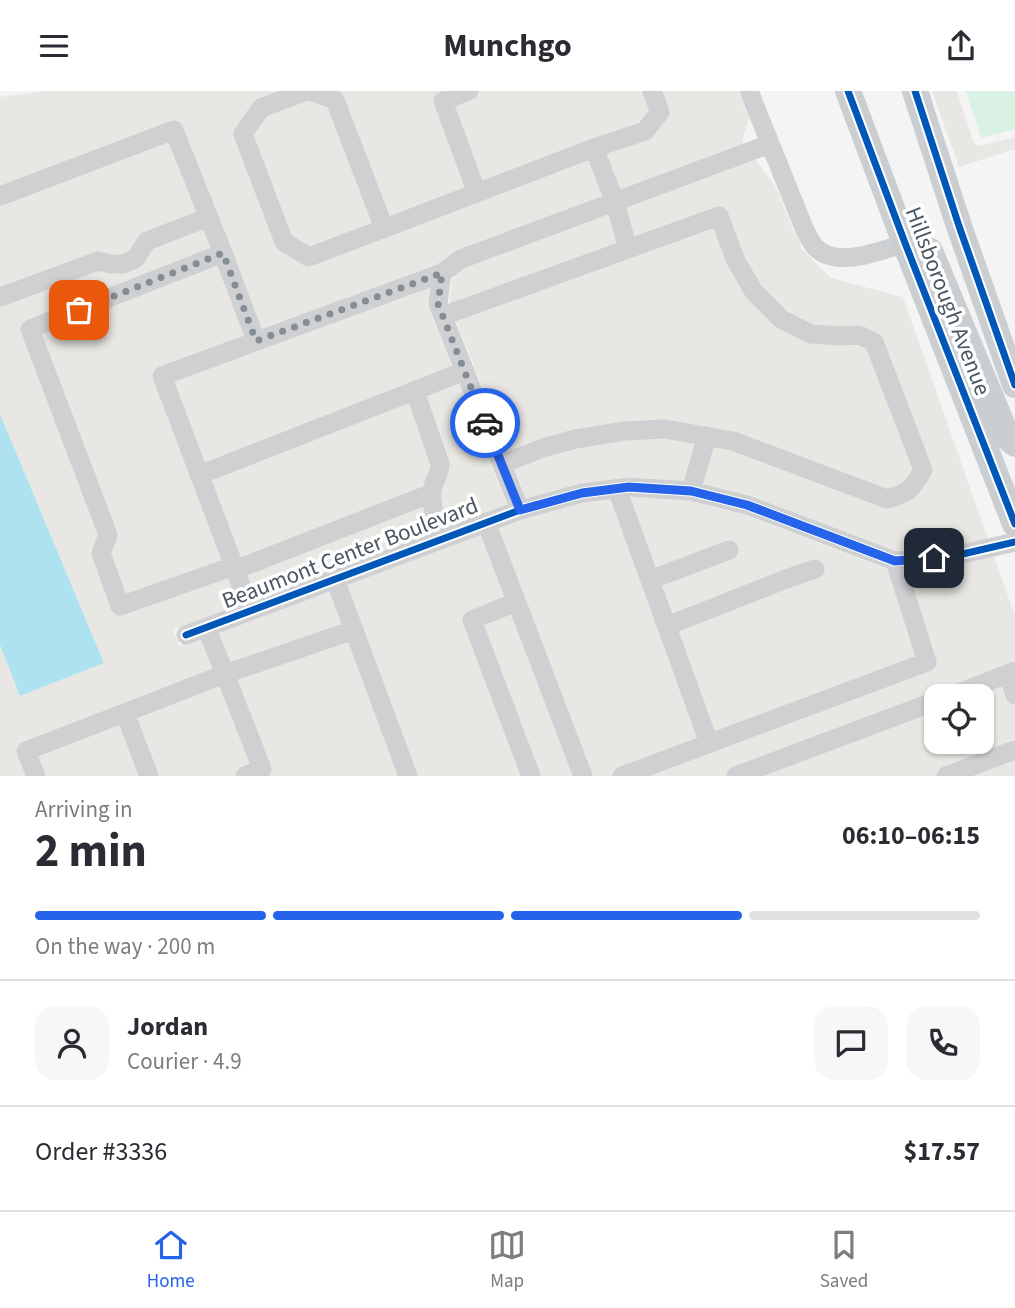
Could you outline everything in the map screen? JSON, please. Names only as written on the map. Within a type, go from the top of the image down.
[{"type":"main road","name":"Hillsborough Avenue","points":[[848,91],[1015,524]]},
{"type":"main road","name":"Hillsborough Avenue","points":[[915,91],[1015,385]]},
{"type":"main road","points":[[905,243],[930,251],[1008,438],[1015,444]]},
{"type":"street","points":[[384,228],[335,100],[309,91],[261,108],[243,134],[284,242],[310,257],[645,131],[660,112],[652,91]]},
{"type":"street","points":[[469,91],[443,101],[477,193]]},
{"type":"street","points":[[749,91],[804,228],[816,248],[832,256],[862,257],[905,243]]},
{"type":"street","points":[[0,196],[174,130],[256,341]]},
{"type":"street","points":[[250,611],[162,376],[442,273],[461,259],[770,144]]},
{"type":"street","points":[[594,148],[615,202],[628,249]]},
{"type":"street","points":[[443,316],[719,216],[736,261],[754,292],[781,319],[811,334],[859,335],[874,342],[923,470],[915,486],[902,495],[887,499],[733,441],[665,429],[625,431],[575,439],[502,464]]},
{"type":"street","points":[[0,297],[98,261],[123,264],[135,260],[147,241],[209,217]]},
{"type":"street","points":[[223,253],[30,329],[108,535],[101,553],[120,606],[234,568],[432,493]]},
{"type":"street","points":[[442,273],[438,304],[520,510]]},
{"type":"street","points":[[200,475],[465,371]]},
{"type":"street","points":[[415,391],[440,464],[440,474],[432,487],[432,500],[443,538]]},
{"type":"street","points":[[691,491],[707,436]]},
{"type":"street","name":"Beaumont Center Boulevard","points":[[186,635],[520,510],[582,493],[629,487],[691,491],[747,505],[895,561],[954,556],[1015,541]]},
{"type":"street","points":[[617,489],[709,743]]},
{"type":"street","points":[[485,522],[583,776]]},
{"type":"street","points":[[650,580],[729,550]]},
{"type":"street","points":[[622,776],[927,662],[895,561]]},
{"type":"street","points":[[667,626],[816,569]]},
{"type":"street","points":[[335,579],[408,776]]},
{"type":"street","points":[[516,602],[472,620],[531,776]]},
{"type":"street","points":[[206,627],[262,769],[246,776]]},
{"type":"street","points":[[36,776],[26,751],[225,674],[354,630]]},
{"type":"street","points":[[982,684],[1011,673],[1015,695]]},
{"type":"street","points":[[736,776],[924,706]]},
{"type":"street","points":[[125,713],[149,776]]},
{"type":"street","points":[[946,776],[1015,750]]},
{"type":"shaded area","points":[[46,91],[738,91],[749,118],[742,141],[744,144],[458,251],[430,287],[429,308],[507,505],[173,630],[179,646],[522,518],[583,502],[629,496],[688,500],[743,514],[890,570],[994,556],[1015,616],[1015,776],[0,776],[0,645],[20,696],[104,663],[0,414],[0,97]]},
{"type":"shaded area","points":[[932,91],[957,91],[975,144],[980,146],[1015,137],[1015,149],[959,167]]},
{"type":"shaded area","points":[[755,159],[776,187],[794,232],[800,240],[801,248],[831,278],[903,297],[988,539],[953,547],[897,551],[692,482],[628,477],[580,484],[526,498],[449,303],[454,276],[465,267]]},
{"type":"green space","points":[[966,91],[1015,91],[1015,129],[981,138]]},
{"type":"water","points":[[0,414],[104,663],[20,696],[0,645]]},
{"type":"cycle path","points":[[848,91],[1015,524]]},
{"type":"cycle path","points":[[915,91],[1015,385]]},
{"type":"cycle path","points":[[186,635],[520,510],[582,493],[629,487],[691,491],[747,505],[895,561],[954,556],[1015,542]]},
{"type":"way so far","points":[[79,310],[223,253],[256,341],[442,273],[438,304],[485,423]]},
{"type":"route","points":[[485,423],[520,510],[582,493],[629,487],[691,491],[747,505],[895,561],[934,558]]}]
